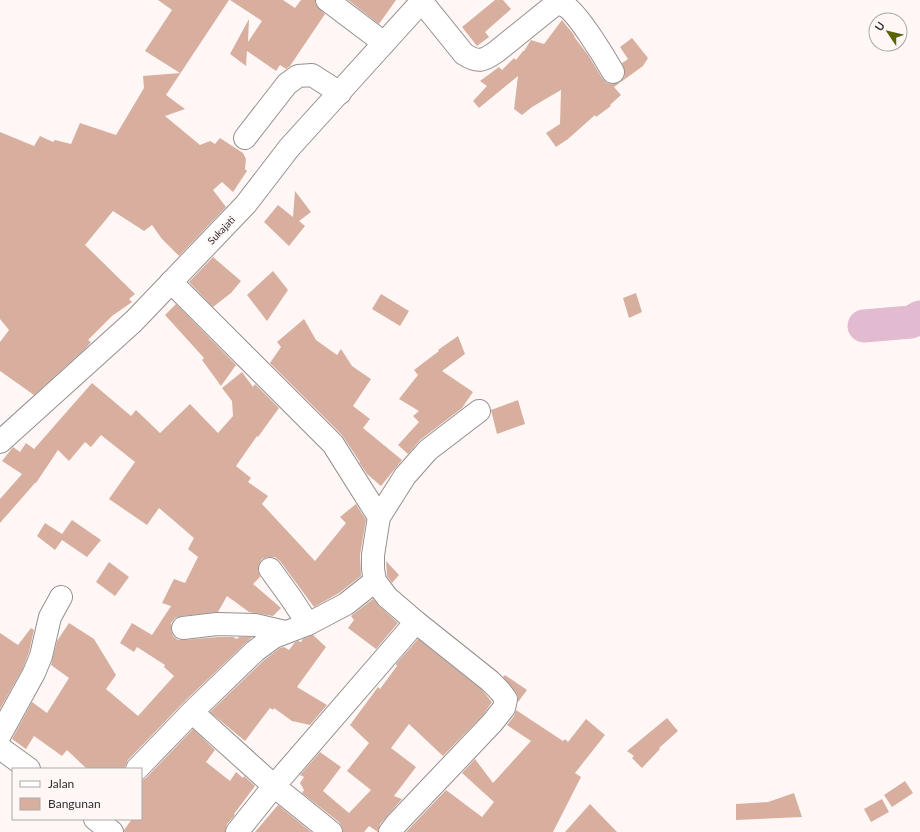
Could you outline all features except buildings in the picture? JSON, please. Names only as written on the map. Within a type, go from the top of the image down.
[{"type":"main road","points":[[327,0],[384,43]]},
{"type":"main road","points":[[422,1],[464,54],[471,59],[478,61],[487,58],[496,52],[552,6],[558,4],[563,5],[575,14],[613,72]]},
{"type":"main road","name":"Sukajati","points":[[0,442],[134,321],[246,204],[289,148],[422,1]]},
{"type":"main road","points":[[245,138],[287,84],[298,76],[312,75],[340,93]]},
{"type":"main road","points":[[171,282],[333,444],[380,517]]},
{"type":"main road","points":[[390,832],[492,723],[504,708],[506,698],[500,691],[490,681],[416,622],[388,597],[375,581],[373,569],[373,555],[380,517],[405,476],[428,450],[479,411]]},
{"type":"main road","points":[[270,569],[308,624]]},
{"type":"main road","points":[[137,768],[255,651],[274,637],[308,624],[346,604],[375,581]]},
{"type":"main road","points":[[28,768],[1,748],[41,656],[50,617],[61,597]]},
{"type":"main road","points":[[237,832],[274,786],[416,622]]},
{"type":"main road","points":[[183,628],[217,624],[255,625],[286,632]]},
{"type":"main road","points":[[192,712],[274,786],[331,832]]},
{"type":"main road","points":[[96,820],[112,832]]},
{"type":"waterway","points":[[864,326],[911,322],[920,317]]}]
